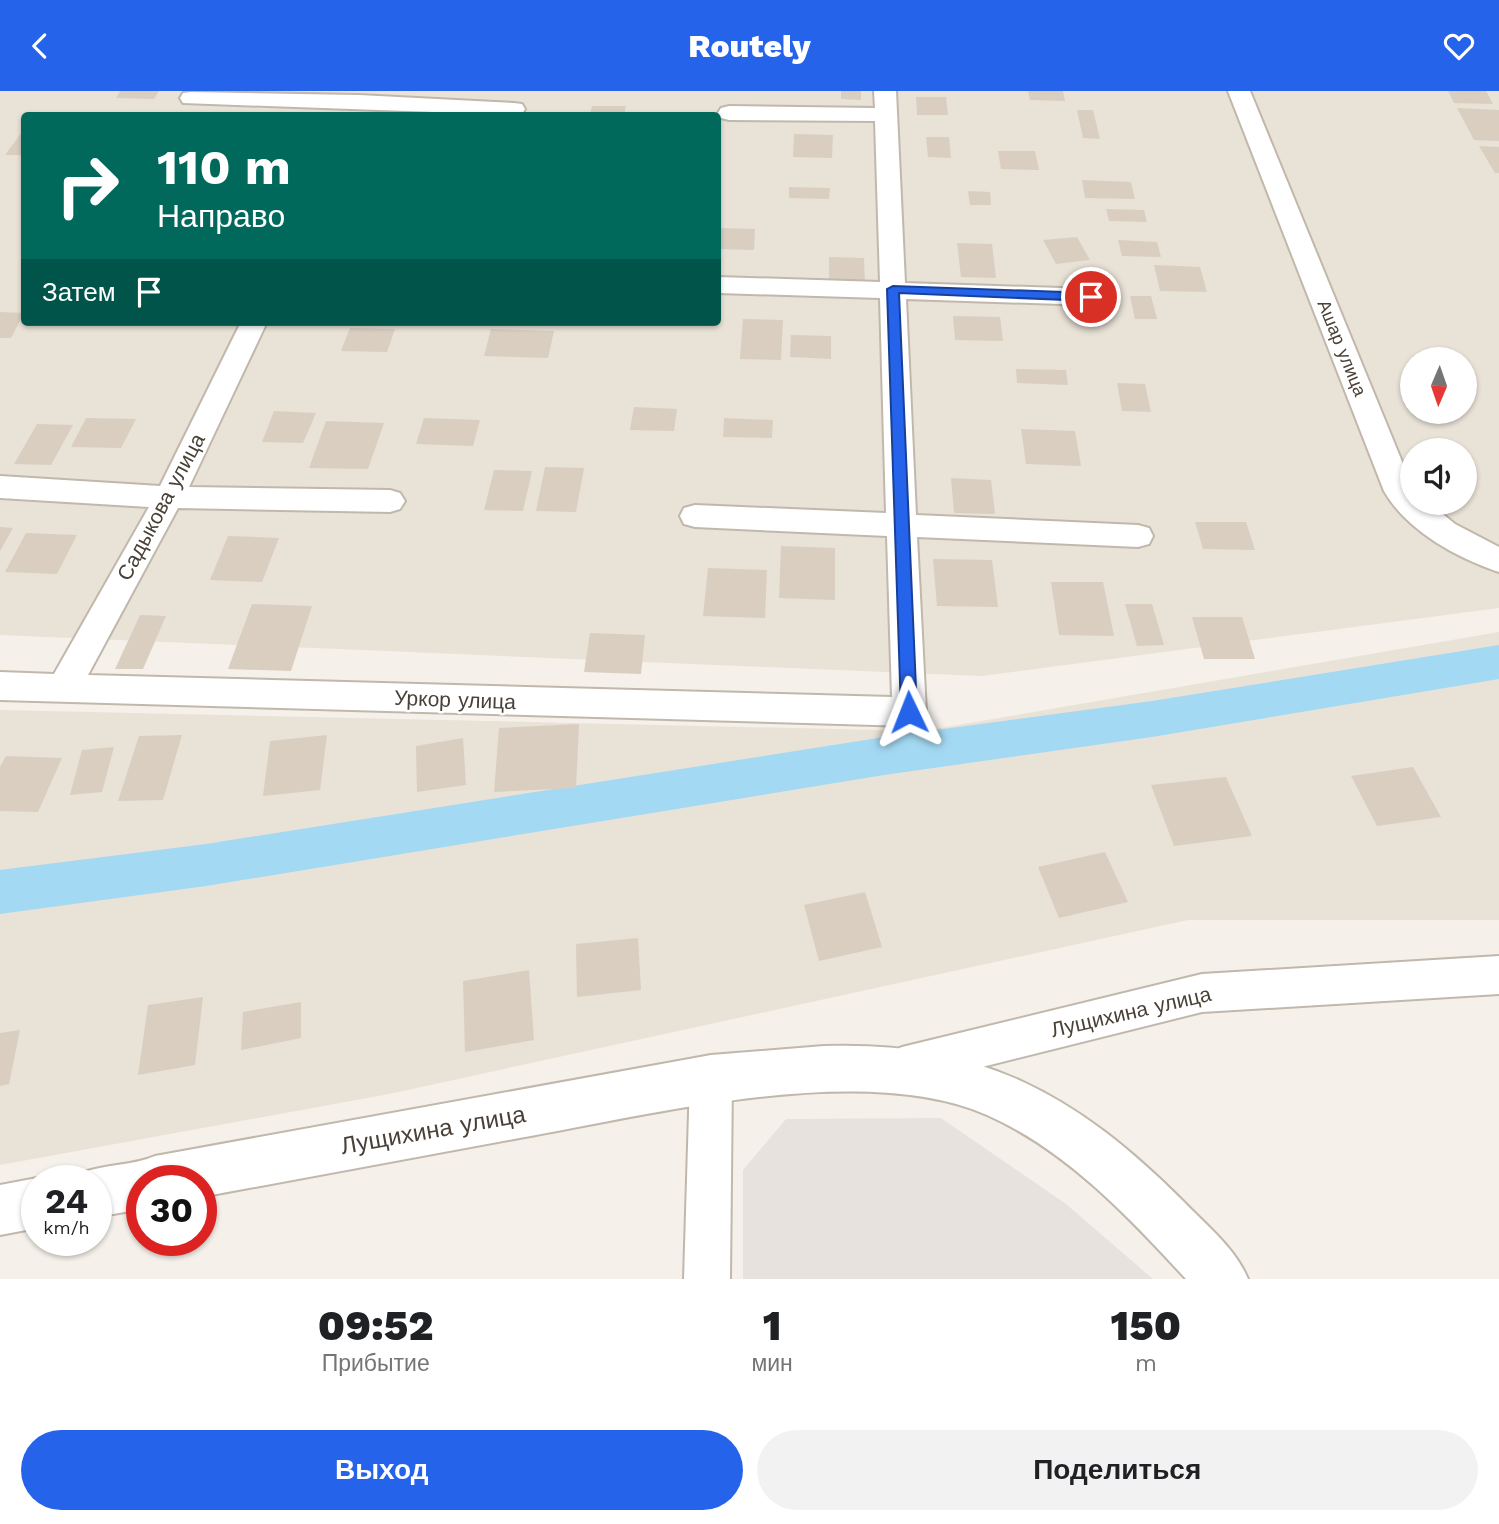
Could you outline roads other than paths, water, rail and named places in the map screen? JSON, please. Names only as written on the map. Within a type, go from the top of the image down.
[{"type":"street","name":"Ашар улица","points":[[1239,91],[1399,491],[1421,516],[1448,537],[1499,560]]},
{"type":"street","points":[[191,98],[514,110]]},
{"type":"street","points":[[729,113],[885,103],[902,524]]},
{"type":"street","points":[[721,285],[1091,297]]},
{"type":"street","name":"Садыкова улица","points":[[63,689],[169,497],[252,326]]},
{"type":"street","points":[[0,487],[169,497],[390,501]]},
{"type":"street","points":[[695,516],[1138,535]]},
{"type":"street","name":"Уркор улица","points":[[0,686],[909,712],[902,524]]},
{"type":"street","name":"Лущихина улица","points":[[893,1070],[1202,993],[1499,975]]},
{"type":"street","name":"Лущихина улица","points":[[217,1170],[711,1079],[800,1070],[893,1070],[961,1081],[1023,1106],[1072,1134],[1137,1189],[1222,1279]]},
{"type":"street","points":[[707,1279],[711,1079]]},
{"type":"street","points":[[0,1210],[21,1206]]},
{"type":"waterway","points":[[0,892],[206,865],[884,756],[1152,719],[1499,662]]}]
